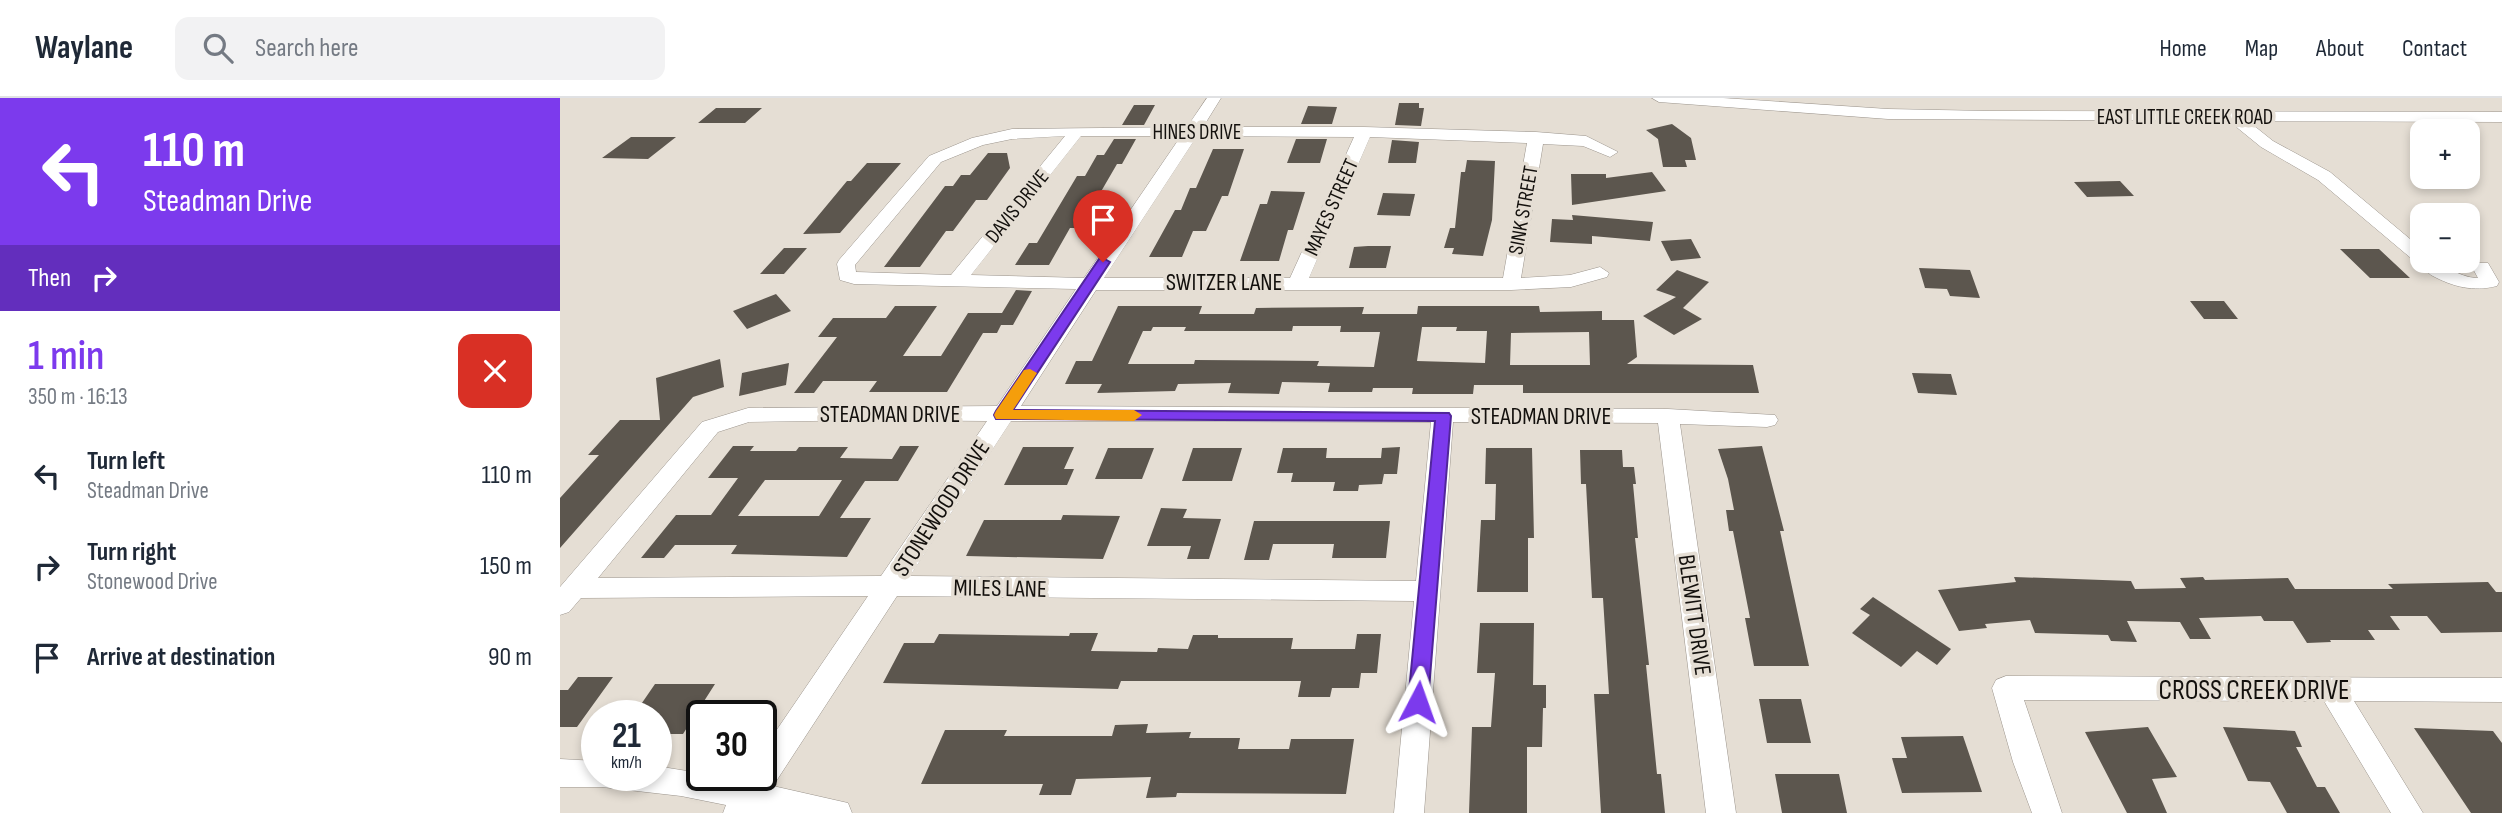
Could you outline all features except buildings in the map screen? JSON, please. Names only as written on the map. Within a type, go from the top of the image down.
[{"type":"street","name":"STONEWOOD DRIVE","points":[[743,805],[1088,284],[1194,132],[1214,98]]},
{"type":"street","name":"EAST LITTLE CREEK ROAD","points":[[1659,98],[1856,105],[1989,116],[2502,117]]},
{"type":"street","points":[[2233,117],[2267,144],[2324,176],[2410,248]]},
{"type":"street","name":"HINES DRIVE","points":[[847,276],[846,264],[935,159],[978,141],[1012,134],[1077,131],[1364,132],[1536,137],[1586,141],[1610,152]]},
{"type":"street","name":"DAVIS DRIVE","points":[[957,280],[1077,131]]},
{"type":"street","name":"MAYES STREET","points":[[1298,282],[1364,132]]},
{"type":"street","name":"SINK STREET","points":[[1511,284],[1536,137]]},
{"type":"street","points":[[2393,232],[2410,238]]},
{"type":"street","points":[[2441,273],[2472,284],[2490,282],[2482,268]]},
{"type":"street","name":"SWITZER LANE","points":[[847,276],[1088,284],[1511,284],[1571,281],[1601,273]]},
{"type":"street","name":"STEADMAN DRIVE","points":[[567,597],[710,427],[748,415],[878,412],[1002,415],[1668,416],[1767,420]]},
{"type":"street","points":[[1409,813],[1443,416]]},
{"type":"street","name":"BLEWITT DRIVE","points":[[1668,416],[1721,813]]},
{"type":"street","name":"MILES LANE","points":[[567,597],[889,586],[1426,591]]},
{"type":"street","name":"CROSS CREEK DRIVE","points":[[2048,813],[2028,762],[2006,688],[2502,690]]},
{"type":"street","points":[[2332,690],[2408,813]]},
{"type":"street","points":[[560,773],[581,774]]},
{"type":"street","points":[[672,781],[743,805],[837,813]]},
{"type":"slow traffic","points":[[1030,373],[1002,415],[1134,415]]},
{"type":"route","points":[[1103,262],[1002,415],[1443,416],[1418,702]]}]
